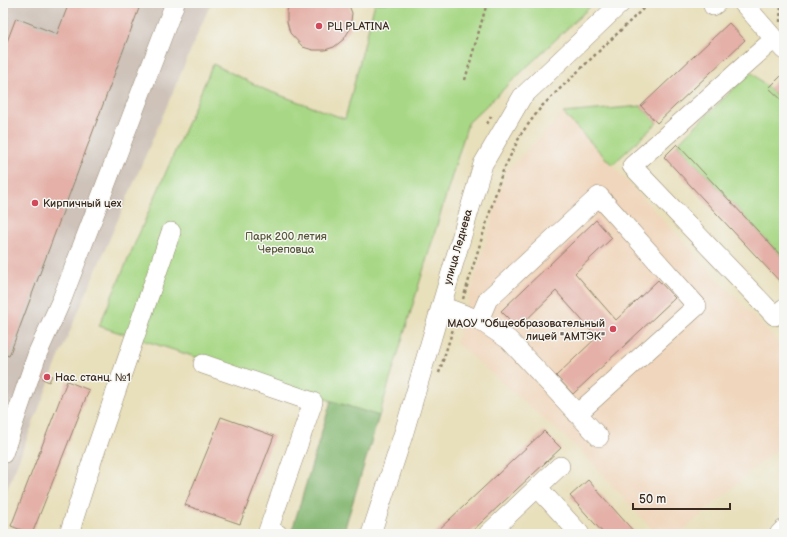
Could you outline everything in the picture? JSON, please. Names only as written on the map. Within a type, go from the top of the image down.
[{"type":"street","points":[[3,454],[38,352],[60,305],[175,3]]},
{"type":"street","name":"улица Леднева","points":[[371,534],[404,432],[450,309],[483,164],[522,97],[621,3]]},
{"type":"street","points":[[743,3],[779,44],[632,166],[776,316],[784,308]]},
{"type":"street","points":[[479,320],[488,299],[599,196],[697,306],[578,414]]},
{"type":"street","points":[[69,534],[93,458],[171,232]]},
{"type":"street","points":[[450,309],[479,320],[509,340],[600,437]]},
{"type":"street","points":[[203,364],[313,402],[268,531],[278,534]]},
{"type":"street","points":[[488,534],[560,466]]},
{"type":"street","points":[[538,488],[580,534]]},
{"type":"street","points":[[779,534],[784,529]]},
{"type":"path","points":[[465,80],[487,3]]},
{"type":"path","points":[[438,379],[450,309],[502,173],[521,134],[542,106],[650,3]]},
{"type":"shaded area","points":[[3,3],[211,3],[61,352],[3,500]]},
{"type":"shaded area","name":"МАОУ \"Общеобразовательный лицей \"АМТЭК\"","points":[[563,113],[784,349],[784,443],[679,534],[657,534],[580,450],[456,343],[506,172]]},
{"type":"green space","name":"Парк 200 летия Череповца","points":[[375,3],[594,3],[468,123],[379,416],[99,326],[213,64],[266,90],[345,119]]},
{"type":"green space","points":[[751,72],[784,102],[784,259],[677,144]]},
{"type":"green space","points":[[641,106],[657,123],[612,165],[563,113]]},
{"type":"green space","points":[[331,401],[379,416],[343,534],[291,534]]},
{"type":"building","name":"Кирпичный цех","points":[[69,3],[141,3],[9,356],[3,354],[3,52],[16,18],[57,34]]},
{"type":"building","name":"РЦ PLATINA","points":[[290,3],[348,3],[352,13],[350,29],[344,39],[334,47],[325,50],[313,50],[303,47],[290,33],[287,22],[287,11]]},
{"type":"building","points":[[729,23],[745,40],[657,123],[641,106]]},
{"type":"building","points":[[784,73],[784,102],[769,88]]},
{"type":"building","points":[[677,144],[784,259],[784,286],[664,157]]},
{"type":"building","points":[[596,220],[612,238],[575,273],[616,320],[658,280],[675,298],[573,394],[556,376],[597,337],[556,291],[518,328],[501,311]]},
{"type":"building","name":"Нас. станц. №1","points":[[45,373],[52,376],[49,382],[43,379]]},
{"type":"building","points":[[67,381],[89,390],[32,534],[11,526]]},
{"type":"building","points":[[221,417],[274,436],[240,524],[185,505]]},
{"type":"building","points":[[544,431],[561,448],[469,534],[434,534]]},
{"type":"building","points":[[588,480],[636,534],[604,534],[570,496]]},
{"type":"place","name":"РЦ PLATINA","points":[[319,26]]},
{"type":"place","name":"Кирпичный цех","points":[[35,203]]},
{"type":"place","name":"МАОУ \"Общеобразовательный лицей \"АМТЭК\"","points":[[613,329]]},
{"type":"place","name":"Нас. станц. №1","points":[[47,377]]}]
